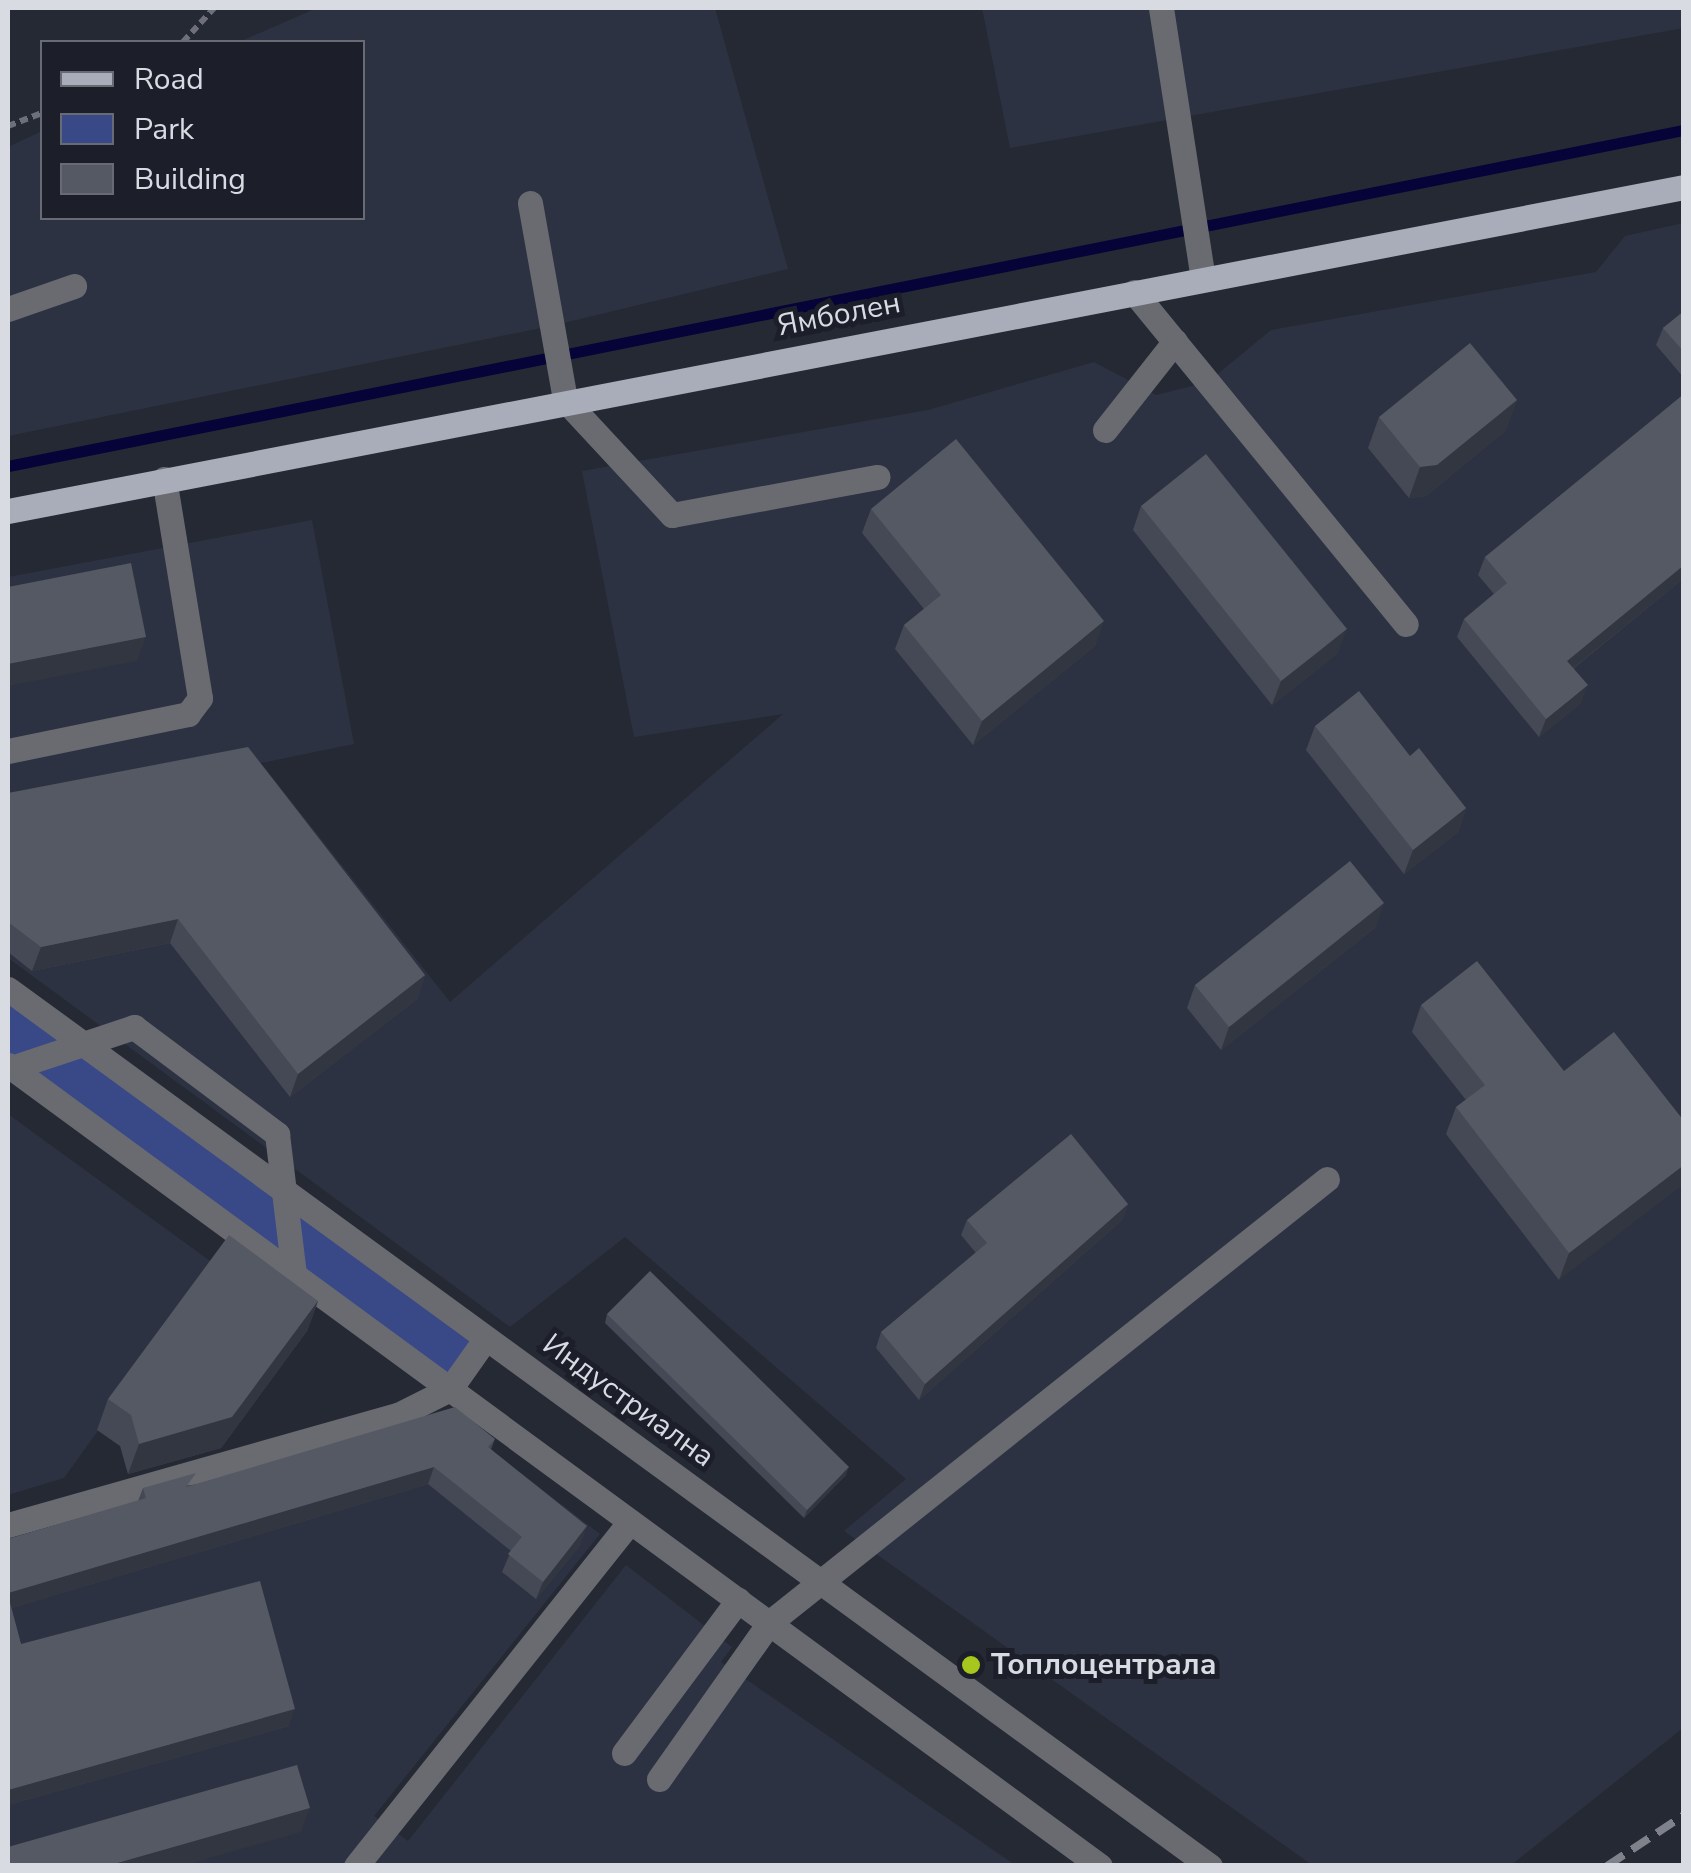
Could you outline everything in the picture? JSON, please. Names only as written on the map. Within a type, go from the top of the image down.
[{"type":"main road","name":"Ямболен","points":[[8,511],[565,400],[1684,187]]},
{"type":"street","points":[[1161,8],[1203,278]]},
{"type":"street","points":[[530,203],[565,400],[672,515],[878,477]]},
{"type":"street","points":[[8,309],[74,286]]},
{"type":"street","points":[[1134,292],[1406,624]]},
{"type":"street","points":[[1105,430],[1174,341]]},
{"type":"street","points":[[8,750],[188,714],[200,698],[164,480]]},
{"type":"street","name":"Индустриална","points":[[8,989],[1210,1866]]},
{"type":"street","points":[[9,1066],[134,1027],[277,1134],[294,1276]]},
{"type":"street","points":[[9,1066],[1100,1866]]},
{"type":"street","points":[[659,1779],[769,1623],[1327,1179]]},
{"type":"street","points":[[8,1525],[398,1415],[450,1389],[486,1338]]},
{"type":"street","points":[[356,1866],[630,1522]]},
{"type":"street","points":[[624,1753],[738,1600]]},
{"type":"path","points":[[185,40],[214,8]]},
{"type":"path","points":[[8,126],[40,113]]},
{"type":"shaded area","points":[[317,8],[715,8],[788,269],[551,326],[8,436],[8,147],[40,132],[40,220],[365,220],[365,40],[244,40]]},
{"type":"shaded area","points":[[982,8],[1683,8],[1684,28],[1010,148]]},
{"type":"shaded area","points":[[1683,223],[1683,1728],[1511,1865],[1312,1865],[844,1531],[906,1479],[625,1237],[510,1327],[8,958],[8,577],[312,520],[354,744],[261,763],[450,1002],[783,714],[634,737],[582,471],[928,410],[1094,362],[1156,395],[1208,382],[1271,330],[1596,272],[1625,236]]},
{"type":"shaded area","points":[[8,1114],[217,1266],[64,1478],[8,1495]]},
{"type":"shaded area","points":[[445,1414],[600,1534],[374,1816],[408,1841],[626,1565],[732,1647],[721,1662],[1015,1865],[8,1866],[8,1545]]},
{"type":"green space","points":[[8,989],[486,1338],[450,1389],[8,1065]]},
{"type":"building","points":[[1684,311],[1684,352],[1663,328]]},
{"type":"building","points":[[1470,343],[1517,400],[1437,465],[1420,467],[1379,417]]},
{"type":"building","points":[[1684,394],[1684,565],[1567,661],[1588,685],[1546,719],[1464,619],[1507,583],[1485,557]]},
{"type":"building","points":[[956,439],[1104,621],[982,721],[904,625],[941,595],[871,509]]},
{"type":"building","points":[[1206,454],[1347,629],[1281,681],[1141,506]]},
{"type":"building","points":[[131,563],[146,637],[8,664],[8,587]]},
{"type":"building","points":[[1359,691],[1410,756],[1419,748],[1466,808],[1413,850],[1315,726]]},
{"type":"building","points":[[248,747],[425,975],[298,1074],[178,919],[41,947],[8,922],[8,793]]},
{"type":"building","points":[[1350,861],[1384,903],[1229,1027],[1195,985]]},
{"type":"building","points":[[1477,961],[1564,1071],[1614,1032],[1684,1121],[1684,1165],[1569,1253],[1456,1107],[1485,1085],[1421,1005]]},
{"type":"building","points":[[1071,1134],[1128,1204],[925,1384],[881,1332],[987,1243],[967,1220]]},
{"type":"building","points":[[229,1235],[318,1301],[232,1417],[139,1444],[131,1415],[108,1399]]},
{"type":"building","points":[[650,1271],[849,1467],[807,1510],[607,1314]]},
{"type":"building","points":[[455,1407],[495,1439],[488,1447],[587,1526],[543,1582],[508,1554],[522,1537],[434,1467],[8,1593],[8,1539],[146,1498],[143,1488],[196,1473],[186,1487]]},
{"type":"building","points":[[260,1581],[295,1709],[8,1790],[8,1595],[21,1644]]},
{"type":"building","points":[[297,1765],[310,1808],[107,1866],[8,1866],[8,1847]]},
{"type":"waterway","points":[[8,466],[1684,130]]},
{"type":"railway","points":[[1607,1866],[1684,1815]]},
{"type":"place","name":"Топлоцентрала","points":[[971,1665]]}]
